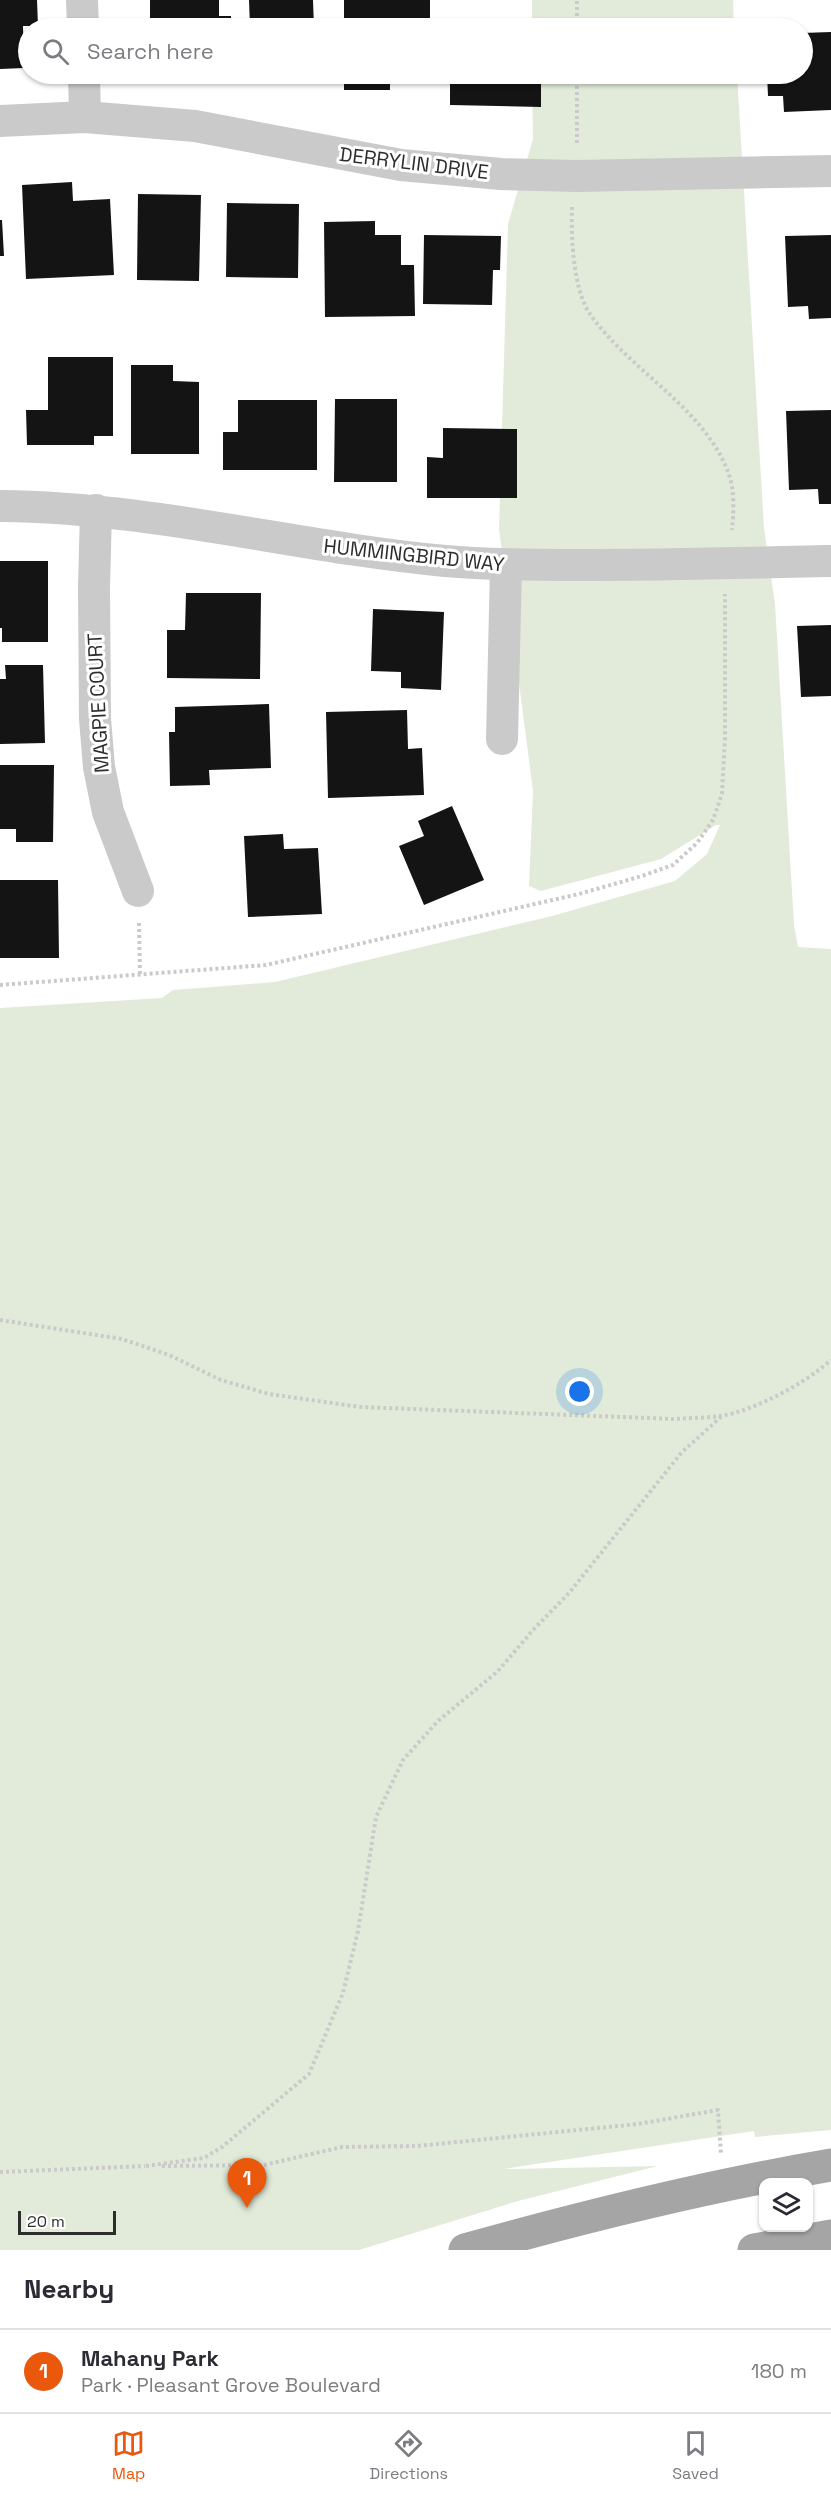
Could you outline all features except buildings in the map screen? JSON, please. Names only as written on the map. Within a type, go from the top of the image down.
[{"type":"main road","points":[[465,2250],[611,2211],[723,2185],[831,2166]]},
{"type":"main road","points":[[754,2250],[831,2236]]},
{"type":"street","points":[[82,0],[83,18]]},
{"type":"street","points":[[84,84],[85,117]]},
{"type":"street","name":"DERRYLIN DRIVE","points":[[0,121],[85,117],[195,126],[401,165],[501,174],[576,176],[831,171]]},
{"type":"street","name":"HUMMINGBIRD WAY","points":[[0,506],[96,510],[157,517],[313,545],[506,566],[831,561]]},
{"type":"street","name":"MAGPIE COURT","points":[[96,510],[94,635],[99,768],[108,812],[138,891]]},
{"type":"street","points":[[502,739],[506,566]]},
{"type":"path","points":[[577,0],[577,18]]},
{"type":"path","points":[[138,891],[140,976]]},
{"type":"path","points":[[0,1320],[122,1339],[169,1355],[221,1380],[269,1394],[360,1407],[674,1419],[722,1416],[772,1399],[831,1360]]},
{"type":"path","points":[[146,2166],[204,2158],[222,2147],[309,2074],[343,1993],[358,1931],[376,1817],[403,1760],[438,1721],[497,1672],[569,1593],[682,1452],[722,1416]]},
{"type":"path","points":[[0,2172],[146,2166],[264,2165],[342,2148],[417,2146],[626,2125],[718,2110],[723,2185]]},
{"type":"green space","points":[[532,0],[733,0],[734,18],[532,18]]},
{"type":"green space","points":[[532,84],[738,84],[764,528],[775,604],[794,925],[798,947],[831,949],[831,2130],[755,2137],[754,2131],[503,2169],[658,2166],[518,2201],[359,2250],[0,2250],[0,1008],[162,998],[173,990],[275,982],[552,916],[675,881],[707,854],[720,825],[716,825],[661,859],[541,891],[529,886],[533,791],[499,529],[508,224],[533,139]]},
{"type":"place","name":"Mahany Park","points":[[247,2208]]}]
